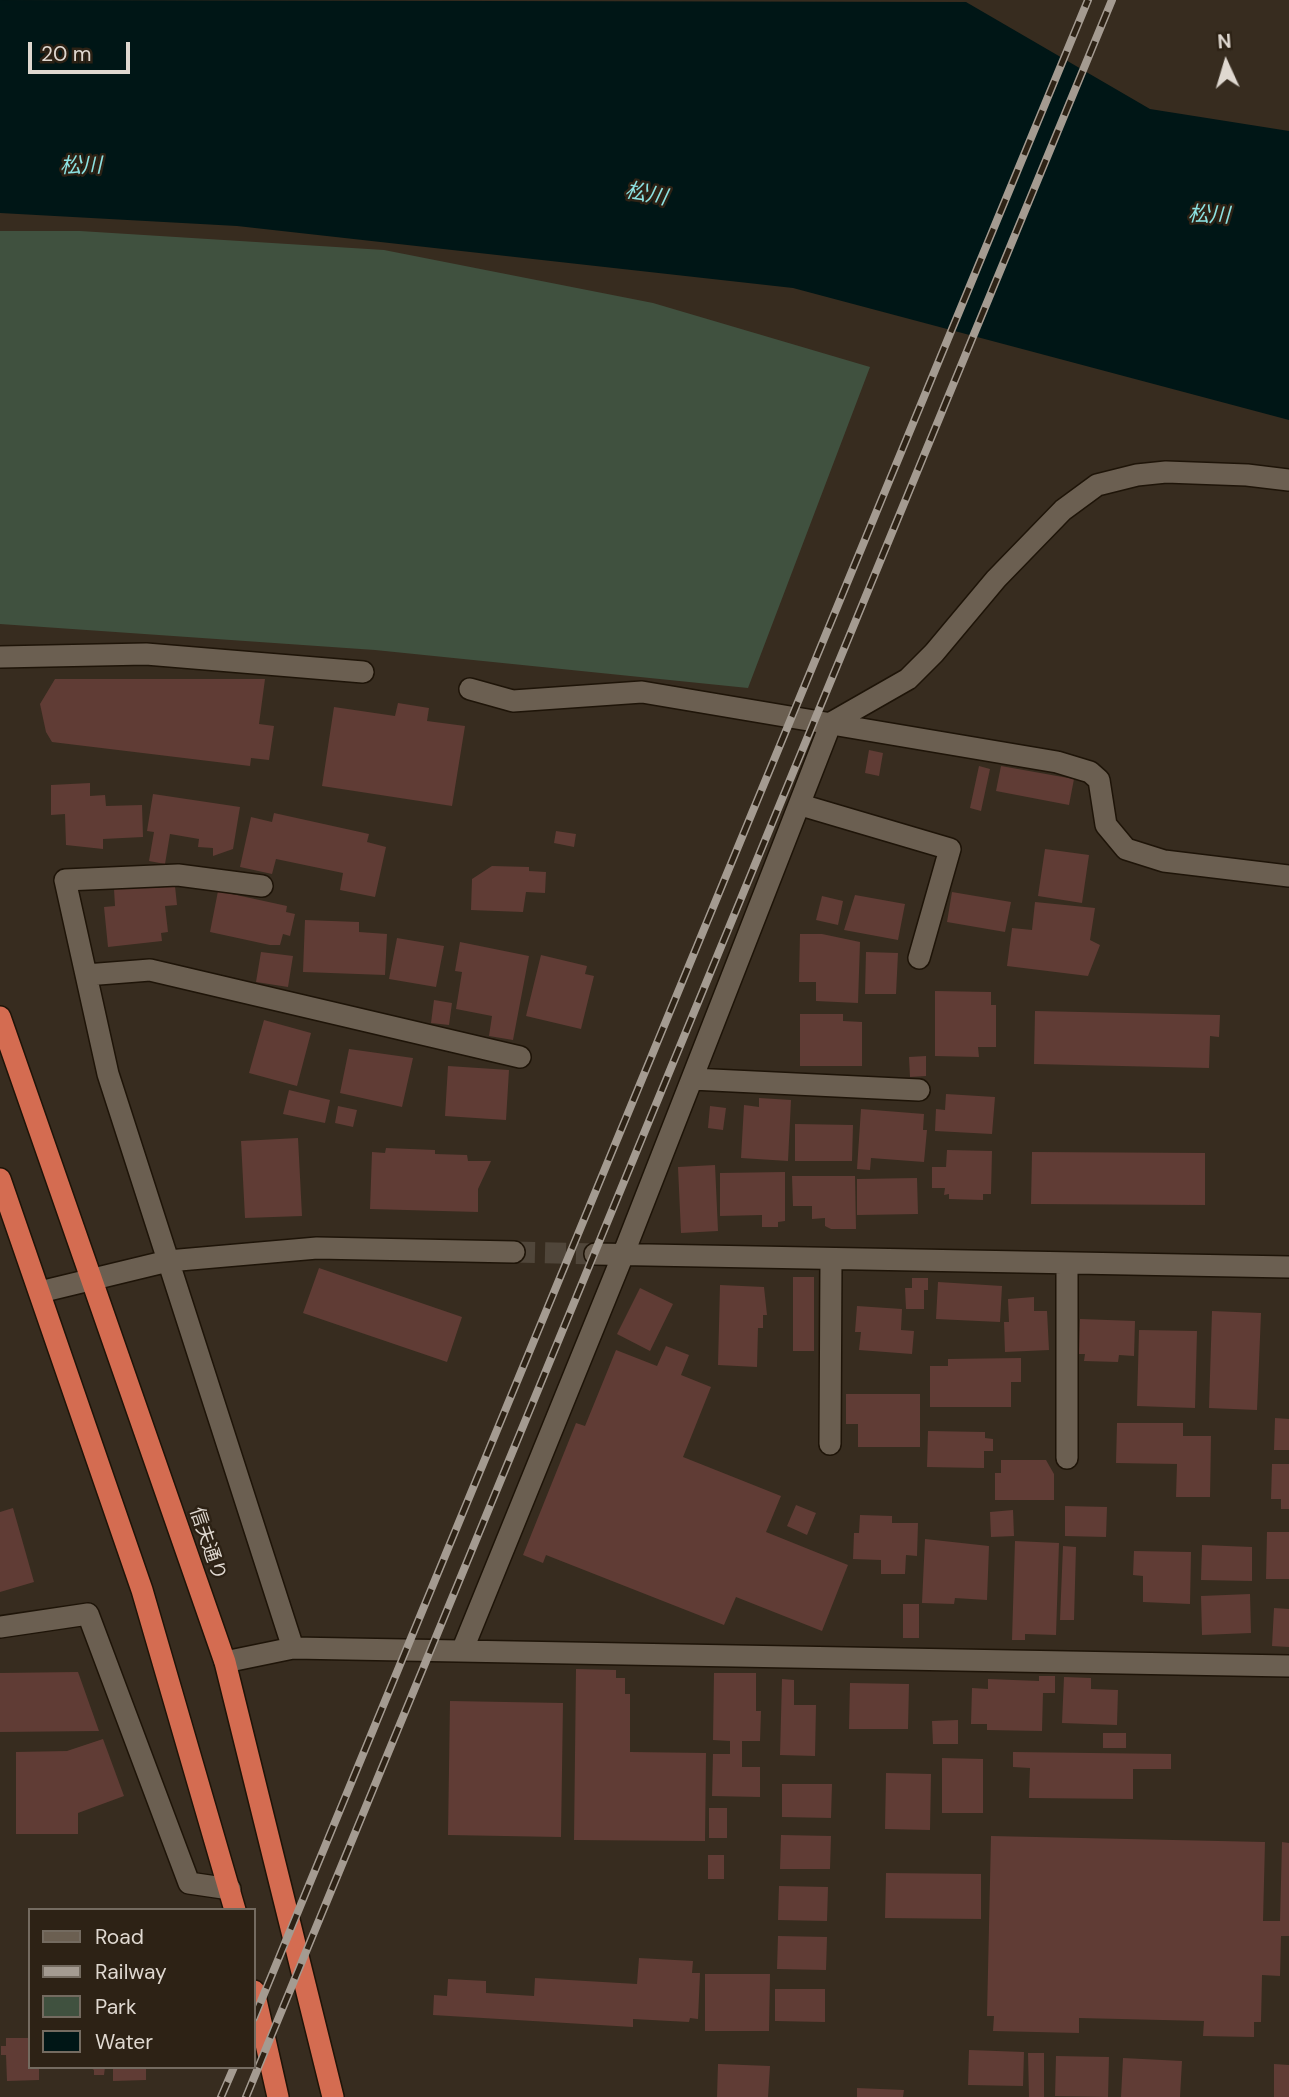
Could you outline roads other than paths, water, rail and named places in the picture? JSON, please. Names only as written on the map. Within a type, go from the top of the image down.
[{"type":"highway","name":"信夫通り","points":[[0,1017],[225,1661],[334,2097]]},
{"type":"highway","points":[[0,1179],[142,1590],[235,1908]]},
{"type":"highway","points":[[256,2000],[278,2097]]},
{"type":"street","points":[[462,1651],[623,1255],[831,723],[908,679],[934,653],[1006,569],[1063,510],[1097,485],[1137,475],[1166,472],[1247,475],[1289,480]]},
{"type":"street","points":[[0,656],[146,654],[363,672]]},
{"type":"street","points":[[470,689],[513,701],[642,692],[1057,762],[1090,772],[1099,780],[1106,825],[1126,849],[1164,861],[1289,876]]},
{"type":"street","points":[[801,805],[950,849],[919,958]]},
{"type":"street","points":[[262,886],[178,875],[65,880],[108,1074],[293,1648]]},
{"type":"street","points":[[86,975],[150,970],[520,1057]]},
{"type":"street","points":[[692,1079],[919,1090]]},
{"type":"street","points":[[40,1292],[168,1261],[317,1248],[514,1252]]},
{"type":"street","points":[[595,1254],[1289,1267]]},
{"type":"street","points":[[830,1444],[831,1259]]},
{"type":"street","points":[[1067,1263],[1067,1458]]},
{"type":"street","points":[[0,1627],[88,1614],[189,1882],[230,1889]]},
{"type":"street","points":[[225,1661],[293,1648],[1289,1666]]},
{"type":"water","name":"松川","points":[[0,0],[966,2],[1150,109],[1289,131],[1289,420],[793,288],[237,226],[0,213]]},
{"type":"tunnel","points":[[514,1252],[595,1254]]},
{"type":"railway","points":[[256,2013],[1088,0]]},
{"type":"railway","points":[[246,2097],[1112,0]]},
{"type":"railway","points":[[221,2097],[233,2069]]}]
